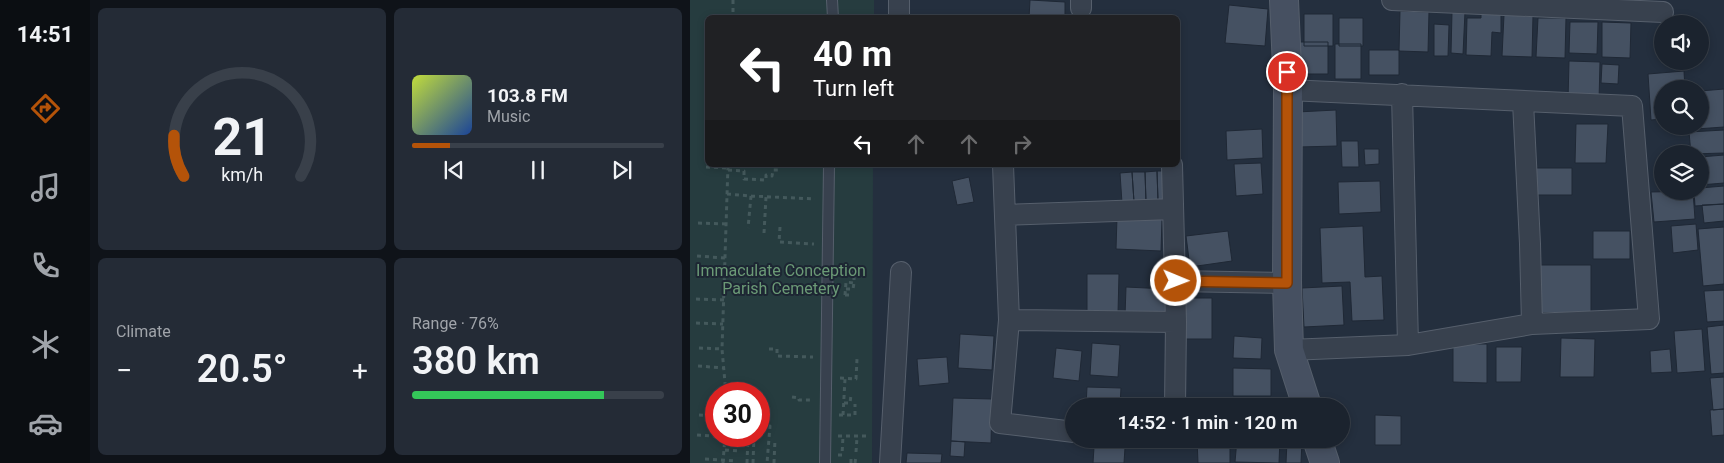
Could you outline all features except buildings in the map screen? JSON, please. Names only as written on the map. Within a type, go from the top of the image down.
[{"type":"street","points":[[899,0],[899,15]]},
{"type":"street","points":[[1284,0],[1288,90],[1287,283],[1289,350],[1304,398]]},
{"type":"street","points":[[1392,0],[1663,12]]},
{"type":"street","points":[[1288,90],[1632,106],[1648,319],[1532,324],[1408,345],[1289,350]]},
{"type":"street","points":[[1402,94],[1408,345]]},
{"type":"street","points":[[1523,102],[1532,324]]},
{"type":"street","points":[[1003,167],[1009,320],[1000,423],[1065,431]]},
{"type":"street","points":[[1172,167],[1176,281],[1175,398]]},
{"type":"street","points":[[1005,215],[1173,209]]},
{"type":"street","points":[[890,463],[892,461],[901,272]]},
{"type":"street","points":[[1176,281],[1287,283]]},
{"type":"street","points":[[1009,320],[1176,322]]},
{"type":"street","points":[[1320,448],[1325,463]]},
{"type":"lane","points":[[832,0],[833,15]]},
{"type":"lane","points":[[825,463],[829,167]]},
{"type":"path","points":[[732,0],[733,15]]},
{"type":"path","points":[[706,167],[744,171],[744,179],[766,180],[766,175],[772,176],[773,170],[779,170],[780,167]]},
{"type":"path","points":[[725,382],[722,349],[728,168]]},
{"type":"path","points":[[727,194],[828,200]]},
{"type":"path","points":[[748,228],[751,196]]},
{"type":"path","points":[[764,233],[766,196]]},
{"type":"path","points":[[698,223],[726,224]]},
{"type":"path","points":[[780,227],[779,242],[828,245]]},
{"type":"path","points":[[697,256],[725,258]]},
{"type":"path","points":[[846,289],[853,289],[854,266]]},
{"type":"path","points":[[697,271],[725,272]]},
{"type":"path","points":[[846,295],[846,282],[854,282]]},
{"type":"path","points":[[696,299],[724,300]]},
{"type":"path","points":[[696,323],[723,324]]},
{"type":"path","points":[[699,348],[722,349]]},
{"type":"path","points":[[769,348],[777,349],[777,356],[826,357]]},
{"type":"path","points":[[826,378],[856,378],[857,359]]},
{"type":"path","points":[[698,366],[724,368]]},
{"type":"path","points":[[843,415],[845,378]]},
{"type":"path","points":[[792,397],[799,398],[799,400],[826,401]]},
{"type":"path","points":[[826,414],[855,415],[855,404]]},
{"type":"path","points":[[698,415],[705,415]]},
{"type":"path","points":[[697,435],[705,436]]},
{"type":"path","points":[[825,435],[869,436]]},
{"type":"path","points":[[851,463],[859,443],[857,437]]},
{"type":"path","points":[[774,463],[775,440]]},
{"type":"path","points":[[724,447],[724,461]]},
{"type":"path","points":[[747,463],[748,447]]},
{"type":"path","points":[[753,463],[754,447]]},
{"type":"path","points":[[767,463],[768,447]]},
{"type":"path","points":[[724,450],[740,451]]},
{"type":"path","points":[[855,463],[856,452]]},
{"type":"path","points":[[705,459],[737,461]]},
{"type":"green space","name":"Immaculate Conception Parish Cemetery","points":[[690,0],[874,0],[874,15],[705,15],[705,167],[873,167],[872,463],[690,463]]},
{"type":"route","points":[[1176,281],[1287,283],[1287,72]]}]
